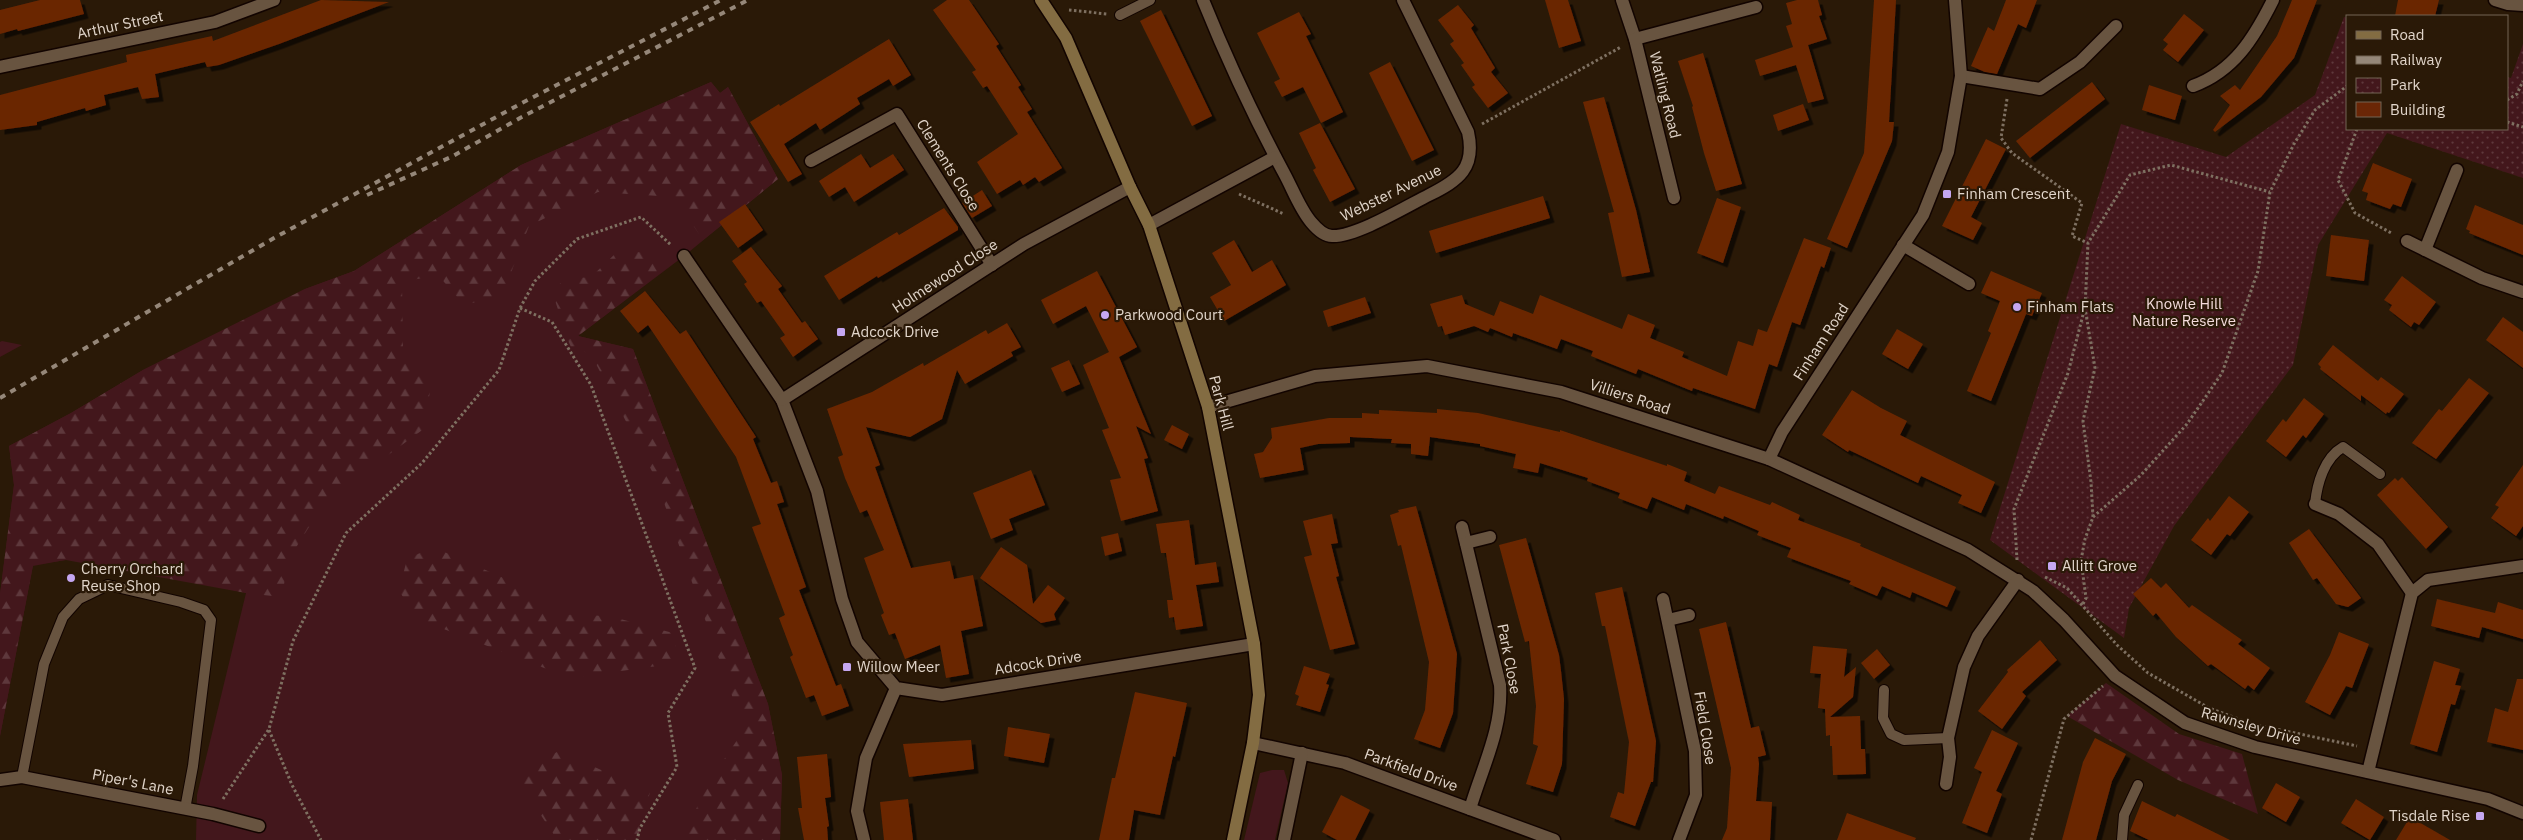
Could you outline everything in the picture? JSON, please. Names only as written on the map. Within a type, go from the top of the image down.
[{"type":"street","name":"Arthur Street","points":[[0,67],[215,22],[274,0]]},
{"type":"street","name":"Park Hill","points":[[1041,0],[1066,38],[1130,187],[1149,225],[1208,407],[1254,644],[1259,695],[1253,743],[1233,840]]},
{"type":"street","name":"Webster Avenue","points":[[1203,0],[1275,156],[1310,221],[1323,234],[1331,236],[1347,234],[1451,184],[1467,167],[1472,149],[1468,132],[1403,0]]},
{"type":"street","name":"Watling Road","points":[[1622,0],[1635,39],[1674,198]]},
{"type":"street","name":"Finham Road","points":[[1768,459],[1782,432],[1923,215],[1948,152],[1961,76],[1955,0]]},
{"type":"street","points":[[2193,86],[2213,78],[2228,67],[2245,48],[2273,0]]},
{"type":"street","points":[[2495,0],[2508,4],[2523,5]]},
{"type":"street","points":[[1635,39],[1756,7]]},
{"type":"street","points":[[1961,76],[2040,89],[2080,62],[2116,26]]},
{"type":"street","name":"Clements Close","points":[[811,160],[897,114],[992,266]]},
{"type":"street","points":[[1149,225],[1275,156]]},
{"type":"street","points":[[2425,250],[2457,170]]},
{"type":"street","name":"Holmewood Close","points":[[782,400],[1024,244],[1130,187]]},
{"type":"street","points":[[2407,241],[2482,278],[2523,292]]},
{"type":"street","points":[[1903,245],[1969,284]]},
{"type":"street","points":[[684,256],[782,400],[817,491],[842,598],[857,642],[896,688],[866,758],[857,810],[864,840]]},
{"type":"street","name":"Villiers Road","points":[[1208,407],[1315,376],[1427,366],[1561,392],[1768,459],[1968,550],[2018,580]]},
{"type":"street","points":[[2315,504],[2338,514],[2378,544],[2412,593]]},
{"type":"street","name":"Park Close","points":[[1462,527],[1500,685],[1502,702],[1500,718],[1470,809]]},
{"type":"street","points":[[1466,544],[1490,537]]},
{"type":"street","points":[[2368,772],[2412,593],[2428,580],[2523,566]]},
{"type":"street","points":[[1946,784],[1950,757],[1948,738],[1964,667],[1978,636],[2018,580]]},
{"type":"street","name":"Rawnsley Drive","points":[[2018,580],[2033,591],[2064,620],[2115,676],[2186,723],[2256,747],[2488,799],[2523,813]]},
{"type":"street","name":"Field Close","points":[[1663,598],[1695,751],[1696,795],[1680,840]]},
{"type":"street","points":[[1668,620],[1689,615]]},
{"type":"street","name":"Adcock Drive","points":[[896,688],[942,695],[1254,644]]},
{"type":"street","name":"Parkfield Drive","points":[[1253,743],[1345,763],[1554,840]]},
{"type":"street","points":[[1284,840],[1302,753]]},
{"type":"street","name":"Piper's Lane","points":[[0,780],[22,777],[213,814],[259,826]]},
{"type":"lane","points":[[1120,15],[1150,0]]},
{"type":"lane","points":[[2315,504],[2317,483],[2336,451],[2343,447],[2380,474]]},
{"type":"lane","points":[[22,777],[44,664],[63,617],[79,599],[108,585],[180,602],[204,610],[211,620],[193,766],[185,809]]},
{"type":"lane","points":[[1884,690],[1884,718],[1891,734],[1904,740],[1948,738]]},
{"type":"lane","points":[[2122,840],[2124,816],[2138,785]]},
{"type":"path","points":[[1064,6],[1070,11],[1120,15]]},
{"type":"path","points":[[1468,132],[1635,39]]},
{"type":"path","points":[[2508,99],[2517,94],[2523,81]]},
{"type":"path","points":[[2009,84],[2001,138],[2012,153],[2082,203],[2072,236],[2088,243]]},
{"type":"path","points":[[2082,604],[2086,598],[2082,560],[2084,538],[2093,517],[2141,475],[2187,424],[2222,373],[2258,271],[2270,192],[2294,144],[2315,110],[2346,87]]},
{"type":"path","points":[[2508,122],[2523,127]]},
{"type":"path","points":[[2358,130],[2338,180],[2355,213],[2407,241]]},
{"type":"path","points":[[2018,580],[2014,509],[2068,373],[2085,308],[2088,243],[2130,175],[2171,165],[2270,192]]},
{"type":"path","points":[[1220,186],[1289,216]]},
{"type":"path","points":[[213,814],[269,729],[293,641],[346,533],[422,464],[499,370],[520,308],[535,281],[577,239],[641,218],[684,256]]},
{"type":"path","points":[[520,308],[552,322],[591,385],[695,668],[668,713],[677,767],[640,828],[638,840]]},
{"type":"path","points":[[2085,308],[2095,368],[2083,421],[2093,517]]},
{"type":"path","points":[[2033,591],[2045,577],[2067,588],[2117,645],[2148,673],[2209,708],[2252,724],[2373,750]]},
{"type":"path","points":[[2031,840],[2064,719],[2115,676]]},
{"type":"path","points":[[269,729],[292,786],[320,840]]},
{"type":"green space","name":"Knowle Hill Nature Reserve","points":[[2344,17],[2346,18],[2346,130],[2508,130],[2508,77],[2511,78],[2523,44],[2523,178],[2387,133],[2318,245],[2293,365],[2174,526],[2129,608],[2124,638],[1990,540],[2121,124],[2226,157],[2315,95]]},
{"type":"green space","points":[[711,82],[720,93],[728,87],[778,179],[684,256],[578,336],[633,349],[768,704],[782,775],[780,840],[196,840],[197,795],[246,593],[81,557],[33,566],[0,736],[0,594],[14,485],[9,446],[71,413],[143,370],[305,289],[354,271],[521,165]]},
{"type":"green space","points":[[711,82],[720,93],[728,87],[778,179],[703,240],[674,197],[598,192],[529,226],[502,296],[464,305],[438,275],[402,282],[403,354],[430,390],[425,428],[369,469],[318,513],[288,560],[282,597],[246,593],[66,560],[33,565],[0,736],[0,594],[14,485],[9,446],[71,413],[143,370],[305,289],[354,271],[521,165]]},
{"type":"green space","points":[[651,251],[664,270],[578,336],[633,349],[768,704],[782,775],[780,840],[682,840],[708,783],[744,730],[655,477],[595,362],[582,349],[571,347],[552,293],[564,279],[591,277],[615,254]]},
{"type":"green space","points":[[2,341],[22,345],[0,357],[0,342]]},
{"type":"green space","points":[[433,547],[522,586],[549,614],[609,616],[673,633],[679,663],[570,678],[418,619],[399,591],[407,559]]},
{"type":"green space","points":[[2106,683],[2179,734],[2242,754],[2258,814],[2178,780],[2067,716]]},
{"type":"green space","points":[[559,751],[650,792],[637,840],[552,840],[554,835],[523,788],[527,766]]},
{"type":"green space","points":[[1284,770],[1288,783],[1275,840],[1244,840],[1260,773]]},
{"type":"building","points":[[40,0],[80,0],[84,14],[0,34],[0,10]]},
{"type":"building","points":[[321,0],[389,2],[219,65],[207,67],[205,62],[155,74],[159,97],[142,99],[138,87],[104,95],[106,105],[86,111],[85,108],[37,122],[37,125],[0,130],[0,95],[127,62],[126,55],[212,36],[213,41]]},
{"type":"building","points":[[947,0],[969,0],[999,44],[996,46],[1021,85],[1018,87],[1032,109],[1027,112],[1062,168],[1039,182],[1035,177],[1023,185],[1020,180],[997,194],[977,162],[1018,134],[987,86],[983,88],[972,72],[976,70],[933,10]]},
{"type":"building","points":[[1545,0],[1568,0],[1581,41],[1559,48]]},
{"type":"building","points":[[1797,0],[1818,0],[1822,15],[1819,16],[1827,39],[1808,45],[1824,99],[1808,103],[1796,65],[1760,76],[1755,60],[1793,47],[1786,26],[1792,24],[1786,3]]},
{"type":"building","points":[[1874,0],[1896,0],[1889,122],[1894,122],[1892,141],[1847,248],[1827,239],[1864,153]]},
{"type":"building","points":[[2006,0],[2037,0],[2026,28],[2018,24],[1997,74],[1985,72],[1971,66],[1988,27],[1994,31]]},
{"type":"building","points":[[2292,0],[2317,0],[2294,58],[2261,97],[2215,132],[2213,130],[2230,105],[2220,96],[2235,85],[2240,90],[2277,36]]},
{"type":"building","points":[[2398,0],[2439,0],[2435,15],[2395,15]]},
{"type":"building","points":[[1458,5],[1474,25],[1471,28],[1495,68],[1491,72],[1508,93],[1488,108],[1472,87],[1475,85],[1461,65],[1464,63],[1450,44],[1454,41],[1438,20]]},
{"type":"building","points":[[1161,10],[1212,116],[1192,126],[1140,21]]},
{"type":"building","points":[[1299,12],[1311,34],[1306,36],[1343,112],[1321,123],[1303,87],[1282,97],[1274,82],[1280,79],[1257,33]]},
{"type":"building","points":[[2184,14],[2204,30],[2178,62],[2163,50],[2168,44],[2163,40]]},
{"type":"building","points":[[889,39],[911,75],[893,86],[889,79],[857,98],[860,104],[820,130],[816,123],[784,144],[802,174],[788,182],[750,122],[779,104],[780,106]]},
{"type":"building","points":[[1703,53],[1742,184],[1716,191],[1704,153],[1693,106],[1678,61]]},
{"type":"building","points":[[1390,62],[1434,150],[1412,161],[1369,73]]},
{"type":"building","points":[[2092,82],[2105,99],[2030,158],[2016,141]]},
{"type":"building","points":[[2149,85],[2182,96],[2175,120],[2142,110]]},
{"type":"building","points":[[1604,97],[1636,210],[1650,272],[1622,277],[1608,213],[1614,212],[1583,102]]},
{"type":"building","points":[[1803,104],[1809,120],[1778,131],[1773,115]]},
{"type":"building","points":[[1320,123],[1355,189],[1330,202],[1313,170],[1316,168],[1299,133]]},
{"type":"building","points":[[1986,139],[2006,149],[1971,217],[1982,223],[1973,240],[1942,226]]},
{"type":"building","points":[[861,154],[870,168],[893,154],[904,170],[854,202],[845,187],[829,197],[819,181]]},
{"type":"building","points":[[2373,163],[2412,179],[2401,207],[2393,204],[2390,209],[2366,200],[2368,193],[2362,191]]},
{"type":"building","points":[[982,190],[992,206],[972,218],[962,203]]},
{"type":"building","points":[[1543,196],[1550,218],[1436,253],[1429,231]]},
{"type":"building","points":[[1717,198],[1741,207],[1723,263],[1697,253]]},
{"type":"building","points":[[745,204],[763,230],[738,248],[719,222]]},
{"type":"building","points":[[2475,205],[2523,225],[2523,255],[2469,233],[2470,231],[2466,229]]},
{"type":"building","points":[[944,208],[958,227],[958,230],[839,300],[824,276],[897,232],[899,235]]},
{"type":"building","points":[[2331,235],[2369,240],[2364,281],[2326,276]]},
{"type":"building","points":[[1804,238],[1831,248],[1824,268],[1821,266],[1800,325],[1792,322],[1777,367],[1769,364],[1755,409],[1693,388],[1692,391],[1638,369],[1636,374],[1591,356],[1593,351],[1561,339],[1557,349],[1513,333],[1512,337],[1490,328],[1488,332],[1474,326],[1445,335],[1442,326],[1438,327],[1430,304],[1462,295],[1465,304],[1494,316],[1500,301],[1533,314],[1540,295],[1622,329],[1628,314],[1655,325],[1650,338],[1684,352],[1682,357],[1727,376],[1738,341],[1753,346],[1758,329],[1767,332]]},
{"type":"building","points":[[1234,240],[1252,272],[1272,260],[1286,285],[1224,321],[1210,297],[1231,285],[1212,253]]},
{"type":"building","points":[[751,247],[782,286],[778,289],[802,323],[805,321],[818,339],[793,357],[780,338],[785,335],[761,301],[757,303],[744,284],[747,282],[732,261]]},
{"type":"building","points":[[1097,271],[1137,347],[1119,357],[1151,434],[1136,426],[1148,458],[1144,459],[1158,511],[1121,521],[1110,480],[1121,478],[1102,430],[1109,428],[1083,365],[1109,352],[1086,306],[1053,324],[1041,300]]},
{"type":"building","points":[[1991,271],[2042,293],[2032,316],[2026,314],[1991,401],[1967,391],[1991,333],[1988,331],[2000,301],[1981,293]]},
{"type":"building","points":[[2402,276],[2436,302],[2419,325],[2414,322],[2411,327],[2389,310],[2392,305],[2384,300]]},
{"type":"building","points":[[645,291],[680,334],[686,330],[756,437],[753,439],[771,483],[777,481],[784,502],[777,504],[806,587],[799,590],[836,686],[841,684],[849,706],[822,716],[814,695],[806,698],[790,657],[793,655],[779,618],[785,615],[752,527],[761,524],[736,457],[648,325],[638,333],[620,311]]},
{"type":"building","points":[[1365,297],[1371,313],[1328,327],[1323,311]]},
{"type":"building","points":[[2503,317],[2523,332],[2523,368],[2486,340]]},
{"type":"building","points":[[1007,323],[1021,347],[1011,352],[1013,356],[965,384],[957,370],[942,419],[910,437],[866,427],[880,465],[875,467],[911,568],[950,561],[954,579],[973,575],[983,626],[961,631],[969,674],[946,678],[940,645],[905,659],[895,633],[889,635],[881,615],[884,613],[864,558],[884,550],[867,510],[860,513],[845,478],[838,457],[843,455],[827,409],[872,392],[923,363],[924,366],[986,330],[988,334]]},
{"type":"building","points":[[1897,329],[1923,344],[1908,369],[1882,354]]},
{"type":"building","points":[[2333,345],[2378,381],[2381,377],[2404,394],[2389,413],[2387,412],[2386,414],[2361,395],[2361,401],[2320,369],[2321,367],[2318,364]]},
{"type":"building","points":[[1069,360],[1080,384],[1062,392],[1051,368]]},
{"type":"building","points":[[2469,378],[2489,393],[2436,459],[2412,443],[2439,409],[2442,411]]},
{"type":"building","points":[[1852,390],[1907,421],[1900,435],[1995,482],[1981,513],[1958,503],[1962,495],[1921,476],[1918,483],[1849,450],[1848,452],[1822,435]]},
{"type":"building","points":[[2304,398],[2324,414],[2306,438],[2303,435],[2286,457],[2266,441],[2283,419],[2286,422]]},
{"type":"building","points":[[1437,409],[1478,413],[1560,432],[1560,430],[1667,466],[1667,464],[1687,472],[1684,481],[1715,494],[1719,486],[1770,505],[1772,502],[1800,515],[1798,520],[1861,544],[1860,546],[1956,587],[1947,607],[1912,592],[1910,598],[1882,586],[1877,596],[1849,584],[1851,581],[1787,557],[1791,548],[1757,535],[1759,531],[1724,516],[1723,519],[1686,504],[1684,510],[1652,497],[1647,509],[1618,498],[1620,493],[1587,481],[1588,478],[1540,463],[1538,473],[1513,468],[1516,454],[1480,446],[1480,444],[1430,437],[1428,456],[1411,454],[1411,444],[1391,443],[1392,439],[1350,437],[1350,443],[1318,444],[1300,448],[1304,470],[1260,478],[1254,454],[1263,452],[1272,438],[1271,428],[1329,418],[1362,418],[1362,413],[1379,414],[1379,410],[1437,413]]},
{"type":"building","points":[[1172,425],[1189,434],[1182,449],[1164,440]]},
{"type":"building","points":[[2523,465],[2523,526],[2516,536],[2491,518],[2499,507],[2495,505]]},
{"type":"building","points":[[1031,470],[1045,505],[1009,519],[1013,530],[991,539],[973,493]]},
{"type":"building","points":[[2402,477],[2448,527],[2426,549],[2377,495],[2395,478],[2398,481]]},
{"type":"building","points":[[2229,496],[2249,512],[2230,536],[2227,534],[2211,555],[2191,540],[2208,518],[2210,521]]},
{"type":"building","points":[[1416,506],[1457,654],[1453,713],[1440,748],[1414,739],[1425,710],[1429,662],[1401,545],[1398,546],[1390,515],[1399,512],[1398,510]]},
{"type":"building","points":[[1332,514],[1338,543],[1331,544],[1339,576],[1336,577],[1355,644],[1330,650],[1304,557],[1312,555],[1303,521]]},
{"type":"building","points":[[1189,520],[1195,565],[1216,562],[1219,582],[1196,585],[1203,626],[1176,630],[1174,617],[1169,618],[1167,600],[1173,600],[1166,553],[1161,553],[1156,524]]},
{"type":"building","points":[[2309,529],[2361,598],[2348,607],[2336,604],[2317,578],[2313,580],[2289,543]]},
{"type":"building","points":[[1118,533],[1122,551],[1105,556],[1101,537]]},
{"type":"building","points":[[1526,538],[1559,655],[1564,699],[1562,764],[1553,792],[1526,784],[1538,746],[1533,744],[1536,706],[1529,641],[1525,642],[1499,545]]},
{"type":"building","points":[[1001,547],[1027,565],[1033,604],[1048,585],[1065,598],[1054,614],[1056,620],[1041,623],[980,578]]},
{"type":"building","points":[[2151,578],[2161,588],[2166,583],[2189,608],[2192,605],[2242,640],[2238,644],[2270,668],[2254,690],[2248,685],[2245,689],[2211,664],[2208,666],[2176,637],[2156,613],[2153,616],[2133,594]]},
{"type":"building","points":[[1622,587],[1656,741],[1653,782],[1651,782],[1635,826],[1610,817],[1618,792],[1624,794],[1629,742],[1605,626],[1602,626],[1595,593]]},
{"type":"building","points":[[2437,599],[2495,613],[2498,602],[2523,610],[2523,639],[2482,627],[2479,638],[2431,626]]},
{"type":"building","points":[[1726,622],[1751,728],[1759,726],[1766,755],[1758,757],[1756,801],[1772,802],[1770,840],[1722,840],[1727,828],[1731,768],[1699,629]]},
{"type":"building","points":[[2339,632],[2369,644],[2352,688],[2346,686],[2330,715],[2305,702],[2330,655]]},
{"type":"building","points":[[2040,640],[2057,660],[2022,692],[2026,696],[2002,729],[1978,711],[2008,672],[2007,670]]},
{"type":"building","points":[[1813,646],[1847,649],[1844,677],[1856,667],[1853,697],[1830,717],[1860,716],[1861,749],[1865,749],[1866,774],[1833,775],[1832,746],[1830,746],[1830,735],[1826,736],[1825,709],[1818,708],[1821,674],[1810,673]]},
{"type":"building","points":[[1877,649],[1890,665],[1874,679],[1861,663]]},
{"type":"building","points":[[2434,661],[2460,669],[2455,685],[2461,686],[2455,705],[2451,704],[2437,752],[2410,744]]},
{"type":"building","points":[[1304,666],[1330,674],[1326,684],[1329,685],[1320,712],[1296,705],[1299,696],[1295,694]]},
{"type":"building","points":[[2517,679],[2523,679],[2523,750],[2487,742],[2495,708],[2508,712]]},
{"type":"building","points":[[1135,692],[1187,703],[1175,757],[1173,756],[1160,815],[1134,810],[1129,840],[1099,840],[1112,778],[1115,778]]},
{"type":"building","points":[[1008,727],[1050,734],[1044,763],[1004,756]]},
{"type":"building","points":[[1992,730],[2018,743],[1996,791],[2002,794],[1987,833],[1962,823],[1982,772],[1974,768]]},
{"type":"building","points":[[2095,738],[2126,754],[2112,781],[2096,840],[2062,840],[2083,762]]},
{"type":"building","points":[[971,740],[974,769],[909,777],[903,744]]},
{"type":"building","points":[[827,754],[831,797],[825,798],[829,826],[827,827],[828,840],[804,840],[798,808],[802,808],[797,757]]},
{"type":"building","points":[[2276,783],[2300,797],[2286,822],[2262,808]]},
{"type":"building","points":[[1341,795],[1370,810],[1355,840],[1337,840],[1322,832]]},
{"type":"building","points":[[908,799],[913,840],[884,840],[880,802]]},
{"type":"building","points":[[2356,799],[2384,817],[2370,840],[2341,823]]},
{"type":"building","points":[[2142,801],[2175,817],[2177,814],[2230,840],[2149,840],[2130,831]]},
{"type":"building","points":[[1847,813],[1916,838],[1915,840],[1837,840]]},
{"type":"building","points":[[2410,817],[2450,840],[2396,840]]},
{"type":"railway","points":[[0,398],[274,238],[522,103],[721,0]]},
{"type":"railway","points":[[367,195],[453,156],[520,118],[748,0]]},
{"type":"place","name":"Finham Crescent","points":[[1947,194]]},
{"type":"place","name":"Finham Flats","points":[[2017,307]]},
{"type":"place","name":"Parkwood Court","points":[[1105,315]]},
{"type":"place","name":"Adcock Drive","points":[[841,332]]},
{"type":"place","name":"Allitt Grove","points":[[2052,566]]},
{"type":"place","name":"Cherry Orchard Reuse Shop","points":[[71,578]]},
{"type":"place","name":"Willow Meer","points":[[847,667]]},
{"type":"place","name":"Tisdale Rise","points":[[2480,816]]}]
